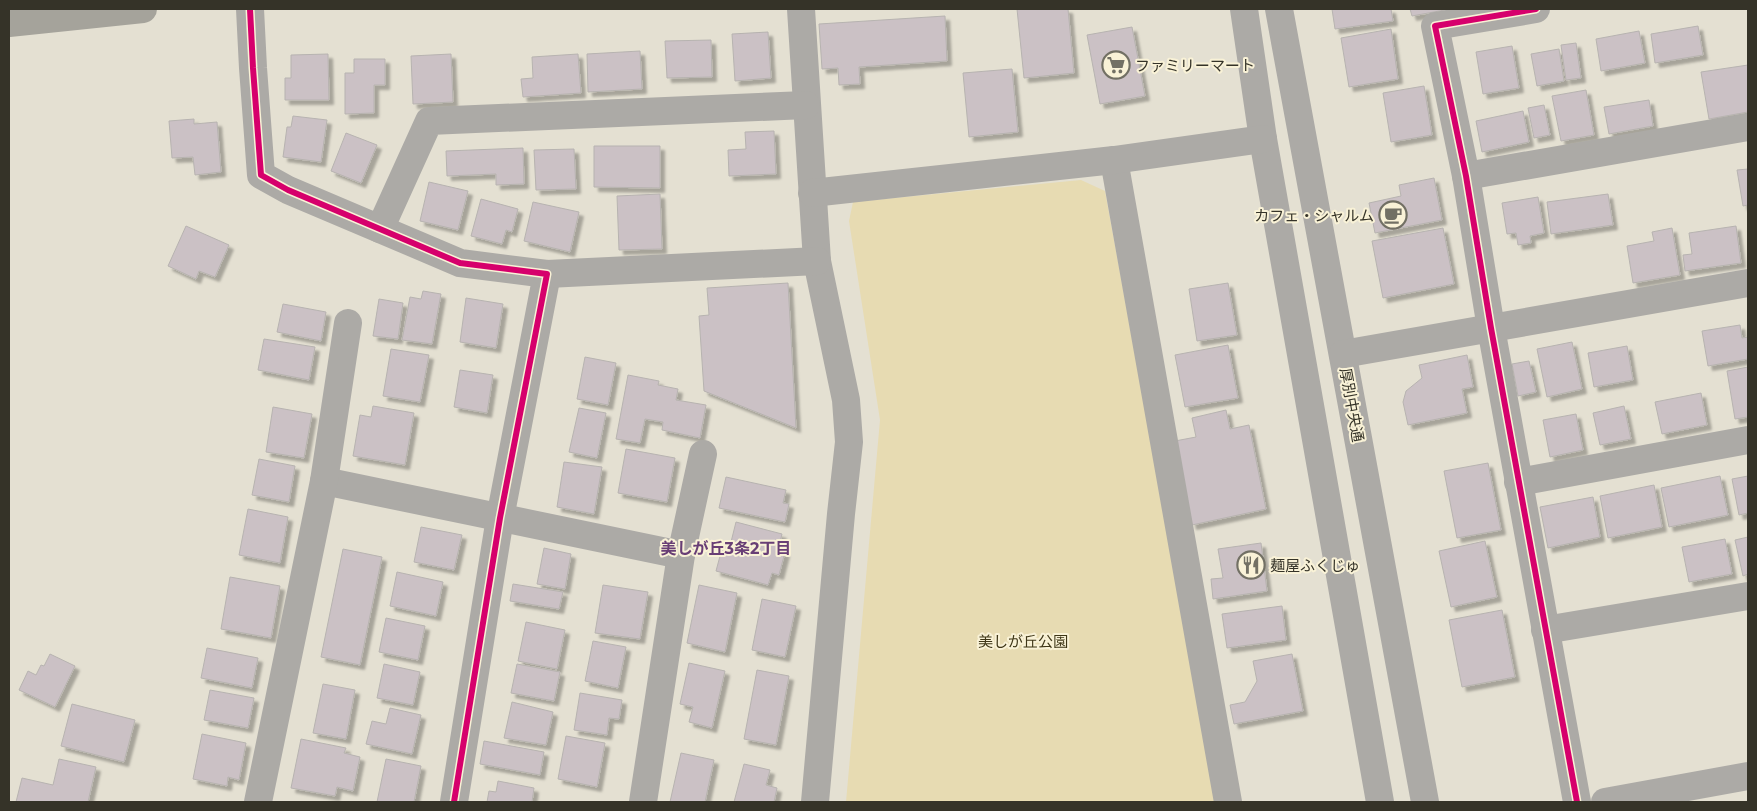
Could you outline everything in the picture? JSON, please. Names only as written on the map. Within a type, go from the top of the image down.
[{"type":"main road","points":[[9,23],[143,9]]},
{"type":"street","points":[[250,9],[252,68],[261,175],[288,190],[460,263],[547,274],[817,261]]},
{"type":"street","points":[[801,9],[817,261],[846,400],[849,442],[815,802]]},
{"type":"street","points":[[1244,9],[1263,138],[1380,802]]},
{"type":"street","name":"厚別中央通","points":[[1279,9],[1425,802]]},
{"type":"street","points":[[1536,9],[1435,26],[1466,176],[1518,482],[1577,802]]},
{"type":"street","points":[[380,229],[429,121],[806,105]]},
{"type":"street","points":[[1466,176],[1748,127]]},
{"type":"street","points":[[812,193],[1114,160],[1263,138]]},
{"type":"street","points":[[1114,160],[1228,802]]},
{"type":"street","points":[[454,802],[500,518],[547,274]]},
{"type":"street","points":[[1343,354],[1748,283]]},
{"type":"street","points":[[258,802],[324,481],[348,323]]},
{"type":"street","points":[[1518,482],[1748,440]]},
{"type":"street","points":[[643,802],[681,555],[703,454]]},
{"type":"street","points":[[324,481],[681,555]]},
{"type":"street","points":[[1545,630],[1748,596]]},
{"type":"street","points":[[1605,802],[1748,776]]},
{"type":"green space","name":"美しが丘公園","points":[[1081,180],[1105,191],[1217,802],[846,802],[880,420],[849,221],[853,202]]},
{"type":"building","points":[[1017,9],[1068,9],[1074,73],[1024,78]]},
{"type":"building","points":[[1332,9],[1391,9],[1393,21],[1335,29]]},
{"type":"building","points":[[1410,9],[1450,9],[1412,16]]},
{"type":"building","points":[[945,16],[947,61],[859,67],[860,84],[839,85],[838,68],[822,69],[819,24]]},
{"type":"building","points":[[1698,26],[1703,55],[1655,63],[1651,34]]},
{"type":"building","name":"ファミリーマート","points":[[1132,27],[1145,96],[1100,104],[1087,35]]},
{"type":"building","points":[[1391,29],[1398,79],[1349,87],[1341,38]]},
{"type":"building","points":[[1639,31],[1645,63],[1601,71],[1596,39]]},
{"type":"building","points":[[768,32],[771,78],[735,81],[732,34]]},
{"type":"building","points":[[711,40],[712,77],[667,78],[665,41]]},
{"type":"building","points":[[1576,43],[1581,78],[1566,80],[1561,45]]},
{"type":"building","points":[[1512,46],[1519,88],[1483,94],[1476,52]]},
{"type":"building","points":[[1559,49],[1564,81],[1537,86],[1531,54]]},
{"type":"building","points":[[640,51],[642,89],[588,92],[587,54]]},
{"type":"building","points":[[328,54],[329,100],[285,100],[285,78],[291,78],[291,55]]},
{"type":"building","points":[[451,54],[453,102],[413,104],[411,56]]},
{"type":"building","points":[[578,54],[581,93],[523,97],[521,79],[533,78],[532,57]]},
{"type":"building","points":[[354,59],[385,59],[385,85],[374,85],[374,113],[345,114],[345,73],[354,73]]},
{"type":"building","points":[[1748,65],[1748,112],[1709,119],[1701,72]]},
{"type":"building","points":[[1012,69],[1018,132],[969,137],[963,73]]},
{"type":"building","points":[[1424,86],[1432,135],[1391,142],[1383,93]]},
{"type":"building","points":[[1586,90],[1594,135],[1561,141],[1552,96]]},
{"type":"building","points":[[1649,100],[1653,126],[1609,134],[1604,107]]},
{"type":"building","points":[[1544,105],[1550,135],[1534,138],[1528,108]]},
{"type":"building","points":[[1523,111],[1529,142],[1482,152],[1476,121]]},
{"type":"building","points":[[293,116],[327,120],[321,162],[283,157],[287,127],[291,127]]},
{"type":"building","points":[[194,119],[194,124],[217,122],[221,172],[195,175],[193,157],[172,158],[169,121]]},
{"type":"building","points":[[774,131],[776,174],[729,176],[728,150],[746,149],[745,132]]},
{"type":"building","points":[[346,133],[377,145],[361,183],[331,171]]},
{"type":"building","points":[[594,146],[660,146],[660,188],[594,187]]},
{"type":"building","points":[[523,148],[524,184],[496,185],[496,174],[447,176],[446,151]]},
{"type":"building","points":[[574,149],[576,189],[536,190],[534,150]]},
{"type":"building","points":[[1748,169],[1748,205],[1743,206],[1737,170]]},
{"type":"building","points":[[1434,178],[1442,220],[1375,233],[1369,203],[1401,196],[1399,185]]},
{"type":"building","points":[[429,182],[468,191],[458,230],[420,221]]},
{"type":"building","points":[[660,194],[662,249],[619,250],[617,196]]},
{"type":"building","points":[[1608,194],[1613,225],[1551,234],[1547,202]]},
{"type":"building","points":[[1538,197],[1544,233],[1530,236],[1531,243],[1518,245],[1516,233],[1507,234],[1502,203]]},
{"type":"building","points":[[481,199],[518,209],[512,232],[506,230],[502,244],[471,236]]},
{"type":"building","points":[[533,202],[579,212],[570,252],[524,241]]},
{"type":"building","points":[[186,226],[229,245],[215,277],[199,271],[196,279],[168,266]]},
{"type":"building","points":[[1736,226],[1741,263],[1685,271],[1683,255],[1692,254],[1689,233]]},
{"type":"building","points":[[1443,228],[1454,284],[1383,298],[1372,241]]},
{"type":"building","points":[[1672,228],[1680,275],[1633,283],[1627,246],[1654,241],[1652,232]]},
{"type":"building","points":[[788,283],[796,428],[704,391],[699,316],[709,315],[707,288]]},
{"type":"building","points":[[1228,283],[1237,335],[1197,341],[1189,289]]},
{"type":"building","points":[[423,291],[441,294],[432,344],[402,340],[410,297],[421,299]]},
{"type":"building","points":[[466,298],[503,304],[496,348],[460,342]]},
{"type":"building","points":[[379,299],[403,303],[398,339],[373,336]]},
{"type":"building","points":[[283,304],[326,312],[321,341],[277,332]]},
{"type":"building","points":[[1740,325],[1742,338],[1748,337],[1748,359],[1708,366],[1702,331]]},
{"type":"building","points":[[264,339],[315,347],[309,380],[258,370]]},
{"type":"building","points":[[1572,342],[1582,389],[1547,397],[1537,349]]},
{"type":"building","points":[[1228,345],[1238,398],[1185,407],[1175,355]]},
{"type":"building","points":[[1627,346],[1633,380],[1594,387],[1588,353]]},
{"type":"building","points":[[391,349],[429,355],[420,402],[383,396]]},
{"type":"building","points":[[1467,355],[1473,387],[1462,389],[1467,413],[1408,425],[1403,402],[1406,391],[1422,378],[1419,365]]},
{"type":"building","points":[[585,357],[616,363],[608,405],[577,399]]},
{"type":"building","points":[[1529,361],[1536,392],[1518,396],[1512,364]]},
{"type":"building","points":[[1748,367],[1748,417],[1735,419],[1727,371]]},
{"type":"building","points":[[460,370],[493,375],[487,413],[454,407]]},
{"type":"building","points":[[628,375],[659,381],[658,385],[678,389],[676,400],[706,405],[700,438],[662,430],[663,422],[645,419],[640,443],[616,439]]},
{"type":"building","points":[[1701,393],[1707,425],[1662,434],[1655,402]]},
{"type":"building","points":[[373,406],[414,413],[405,465],[353,456],[360,415],[371,417]]},
{"type":"building","points":[[1624,406],[1631,439],[1600,445],[1593,413]]},
{"type":"building","points":[[273,407],[312,414],[304,458],[266,452]]},
{"type":"building","points":[[579,408],[606,413],[597,458],[569,452]]},
{"type":"building","points":[[1226,410],[1230,429],[1249,425],[1266,509],[1192,525],[1175,441],[1196,437],[1192,418]]},
{"type":"building","points":[[1576,414],[1583,450],[1550,457],[1543,420]]},
{"type":"building","points":[[626,449],[675,458],[667,502],[618,493]]},
{"type":"building","points":[[259,459],[295,466],[289,502],[252,495]]},
{"type":"building","points":[[564,462],[602,467],[594,514],[557,507]]},
{"type":"building","points":[[1488,463],[1501,530],[1457,538],[1444,471]]},
{"type":"building","points":[[1720,476],[1728,515],[1669,527],[1661,488]]},
{"type":"building","points":[[1748,476],[1748,513],[1739,515],[1732,479]]},
{"type":"building","points":[[726,477],[786,490],[783,503],[789,504],[785,522],[719,508]]},
{"type":"building","points":[[1654,485],[1662,527],[1608,538],[1600,496]]},
{"type":"building","points":[[1593,497],[1600,537],[1548,548],[1540,507]]},
{"type":"building","points":[[248,509],[288,517],[280,563],[239,555]]},
{"type":"building","points":[[736,522],[782,534],[778,550],[785,552],[779,575],[772,573],[768,585],[716,571],[724,541],[731,542]]},
{"type":"building","points":[[421,527],[462,535],[454,570],[414,562]]},
{"type":"building","points":[[1748,537],[1748,574],[1743,576],[1735,540]]},
{"type":"building","points":[[1725,539],[1732,574],[1689,582],[1682,547]]},
{"type":"building","points":[[1485,541],[1497,597],[1451,607],[1439,551]]},
{"type":"building","points":[[1261,543],[1267,591],[1213,599],[1211,579],[1223,578],[1218,549]]},
{"type":"building","points":[[544,548],[571,554],[565,589],[537,584]]},
{"type":"building","points":[[343,549],[382,557],[360,665],[321,657]]},
{"type":"building","points":[[397,572],[443,582],[436,616],[390,606]]},
{"type":"building","points":[[230,577],[280,586],[271,638],[221,629]]},
{"type":"building","points":[[513,584],[563,592],[559,609],[510,601]]},
{"type":"building","points":[[603,585],[648,592],[640,639],[595,633]]},
{"type":"building","points":[[699,585],[737,593],[725,652],[687,643]]},
{"type":"building","points":[[762,599],[796,606],[785,657],[752,650]]},
{"type":"building","points":[[1282,606],[1286,640],[1227,648],[1222,614]]},
{"type":"building","points":[[1502,610],[1515,677],[1462,687],[1449,620]]},
{"type":"building","points":[[386,618],[425,626],[418,660],[379,652]]},
{"type":"building","points":[[526,622],[565,630],[557,669],[518,661]]},
{"type":"building","points":[[593,641],[626,647],[618,688],[585,681]]},
{"type":"building","points":[[207,648],[258,658],[252,688],[201,678]]},
{"type":"building","points":[[50,654],[75,666],[55,707],[19,690],[28,671],[36,675],[41,665],[44,666]]},
{"type":"building","points":[[1292,654],[1303,711],[1234,724],[1230,705],[1245,702],[1257,681],[1253,661]]},
{"type":"building","points":[[689,663],[725,671],[712,728],[689,722],[693,707],[680,704]]},
{"type":"building","points":[[384,664],[420,672],[413,705],[377,698]]},
{"type":"building","points":[[517,664],[560,672],[554,701],[511,693]]},
{"type":"building","points":[[757,670],[789,676],[776,745],[744,739]]},
{"type":"building","points":[[323,684],[355,690],[346,739],[313,733]]},
{"type":"building","points":[[210,690],[254,698],[248,728],[204,720]]},
{"type":"building","points":[[580,693],[622,700],[619,719],[609,718],[607,735],[574,730]]},
{"type":"building","points":[[512,702],[553,712],[546,745],[504,738]]},
{"type":"building","points":[[72,704],[135,720],[124,762],[61,746]]},
{"type":"building","points":[[390,708],[421,715],[412,754],[366,744],[372,721],[386,724]]},
{"type":"building","points":[[202,734],[246,743],[239,780],[228,777],[227,786],[193,779]]},
{"type":"building","points":[[566,736],[605,743],[597,787],[558,779]]},
{"type":"building","points":[[301,739],[346,748],[344,753],[360,757],[353,791],[337,787],[335,796],[291,788]]},
{"type":"building","points":[[484,741],[544,752],[540,775],[480,764]]},
{"type":"building","points":[[681,753],[714,760],[705,802],[670,802]]},
{"type":"building","points":[[59,759],[96,767],[88,802],[16,802],[22,778],[53,785]]},
{"type":"building","points":[[386,759],[421,766],[414,802],[377,802]]},
{"type":"building","points":[[744,764],[770,770],[766,785],[777,788],[774,802],[734,802]]},
{"type":"building","points":[[498,781],[534,788],[532,802],[487,802],[489,791],[496,792]]},
{"type":"cycle path","points":[[250,9],[261,175],[288,190],[460,263],[547,274],[500,518],[454,802]]},
{"type":"cycle path","points":[[1536,9],[1435,26],[1466,176],[1491,328],[1577,802]]},
{"type":"place","name":"ファミリーマート","points":[[1116,65]]},
{"type":"place","name":"カフェ・シャルム","points":[[1393,215]]},
{"type":"place","name":"麺屋ふくじゅ","points":[[1251,565]]},
{"type":"district","name":"美しが丘3条2丁目","points":[[726,548]]}]
